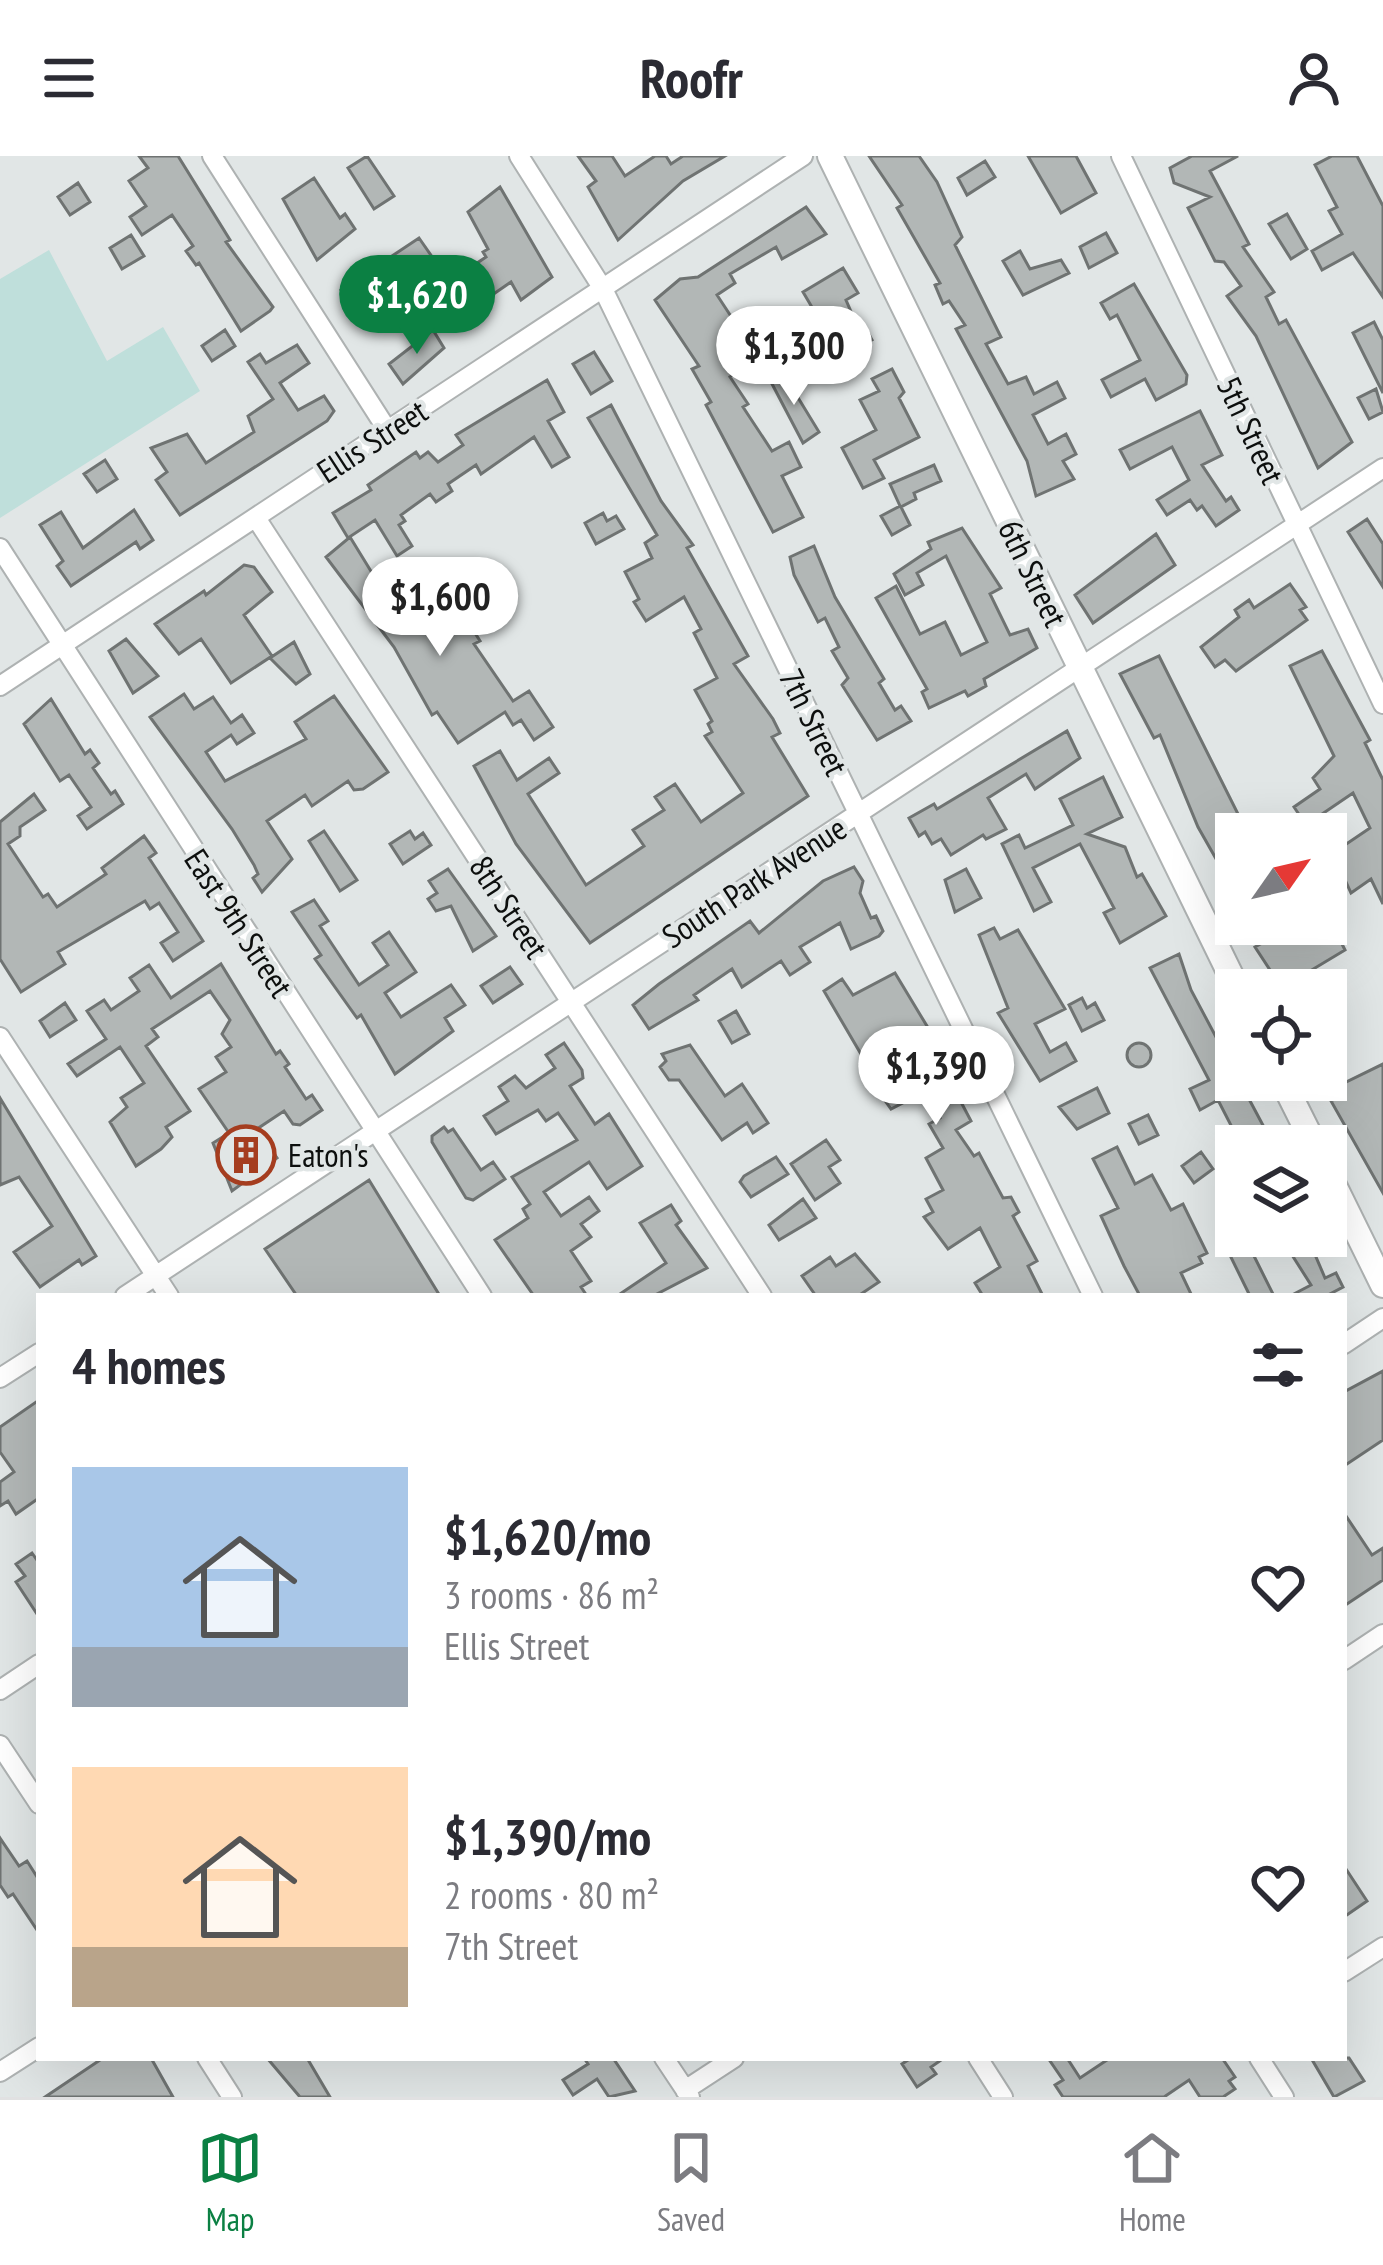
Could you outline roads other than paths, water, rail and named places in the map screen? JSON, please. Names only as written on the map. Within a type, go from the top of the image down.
[{"type":"main road","name":"6th Street","points":[[830,156],[1228,969]]},
{"type":"main road","points":[[1347,1212],[1383,1285]]},
{"type":"street","points":[[212,156],[388,430]]},
{"type":"street","name":"7th Street","points":[[519,156],[604,289],[1092,1293]]},
{"type":"street","name":"Ellis Street","points":[[0,686],[803,156]]},
{"type":"street","name":"5th Street","points":[[1121,156],[1383,704]]},
{"type":"street","name":"South Park Avenue","points":[[130,1293],[1383,468]]},
{"type":"street","name":"8th Street","points":[[256,518],[760,1293]]},
{"type":"street","name":"East 9th Street","points":[[0,548],[59,647],[480,1293]]},
{"type":"street","points":[[0,1037],[6,1061],[167,1293]]},
{"type":"street","points":[[1347,1342],[1383,1318]]},
{"type":"street","points":[[0,1378],[36,1355]]},
{"type":"street","points":[[1347,1658],[1383,1634]]},
{"type":"street","points":[[0,1690],[36,1666]]},
{"type":"street","points":[[0,1745],[36,1799]]},
{"type":"street","points":[[1347,1970],[1383,1947]]},
{"type":"street","points":[[0,2072],[36,2049]]},
{"type":"street","points":[[208,2061],[232,2097]]},
{"type":"street","points":[[666,2061],[688,2094],[730,2061]]},
{"type":"street","points":[[980,2061],[1003,2097]]},
{"type":"street","points":[[1260,2061],[1284,2097]]},
{"type":"place","name":"Eaton's","points":[[246,1155]]}]
